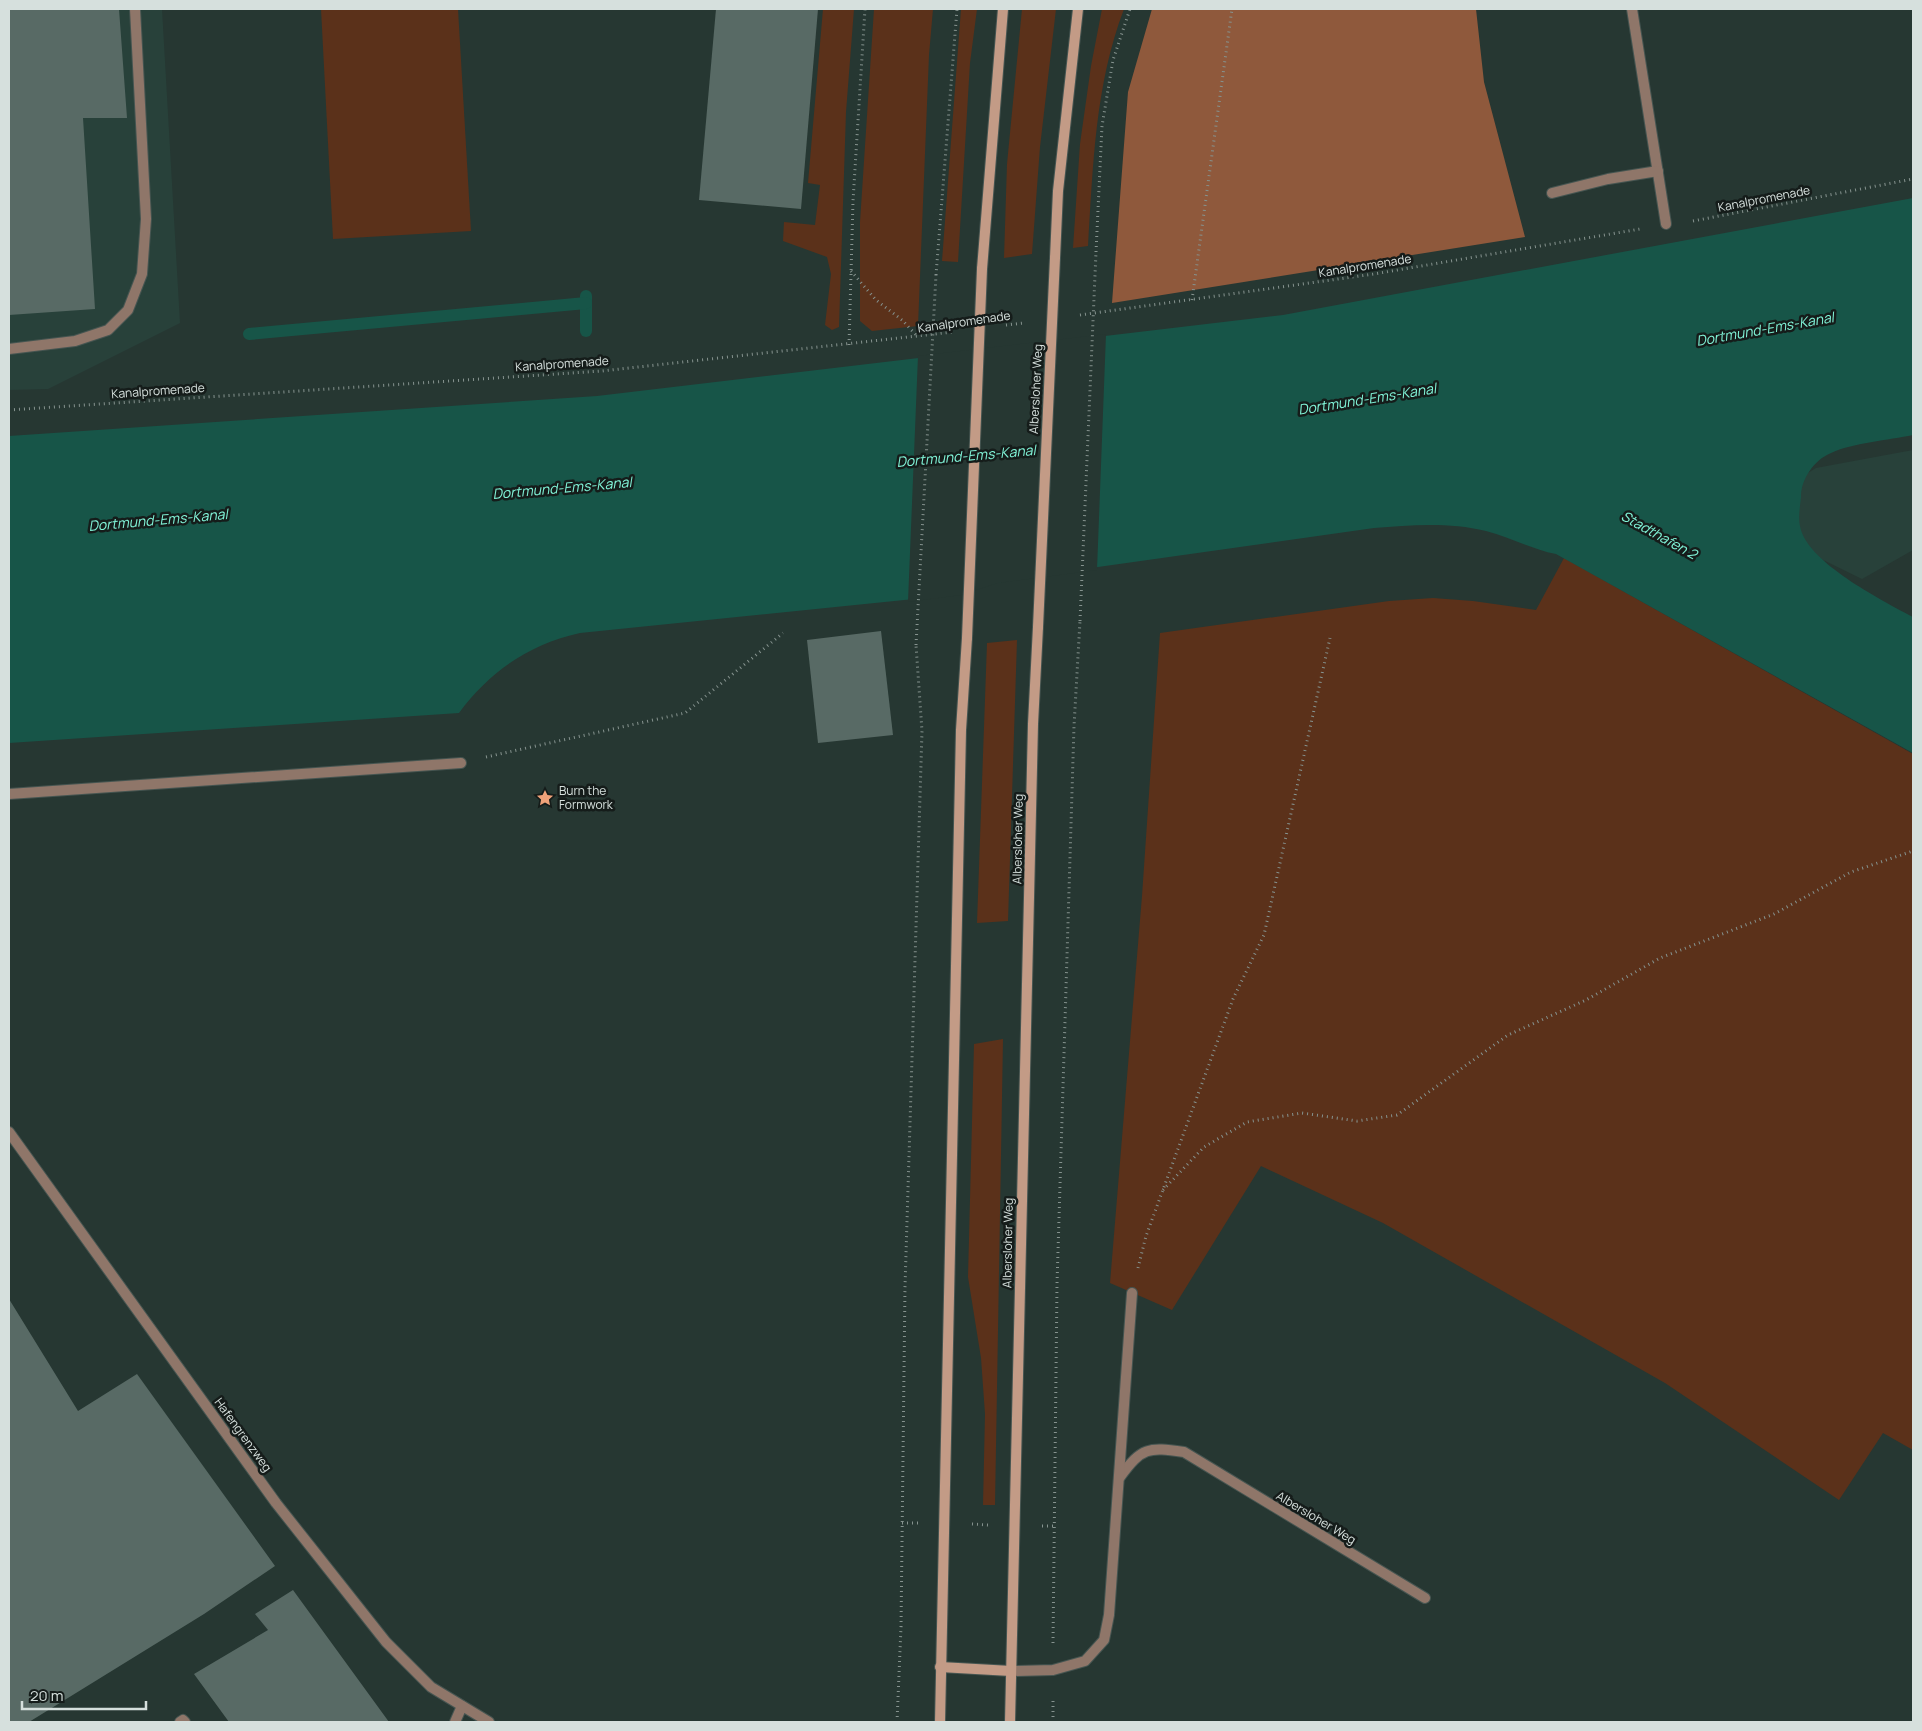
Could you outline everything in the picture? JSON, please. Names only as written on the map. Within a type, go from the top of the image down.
[{"type":"main road","points":[[940,1722],[961,730],[982,268],[1002,9]]},
{"type":"main road","name":"Albersloher Weg","points":[[1010,1722],[1034,724],[1058,190],[1078,9]]},
{"type":"main road","points":[[940,1667],[1011,1671]]},
{"type":"street","points":[[9,349],[75,341],[108,330],[128,310],[142,274],[146,220],[135,9]]},
{"type":"street","points":[[1632,9],[1666,224]]},
{"type":"street","points":[[1552,193],[1608,179],[1658,171]]},
{"type":"street","points":[[9,794],[461,763]]},
{"type":"street","name":"Hafengrenzweg","points":[[9,1132],[276,1503],[386,1642],[431,1687],[489,1722]]},
{"type":"street","points":[[1011,1671],[1053,1670],[1085,1661],[1104,1640],[1109,1615],[1132,1293]]},
{"type":"street","name":"Albersloher Weg","points":[[1119,1478],[1135,1457],[1155,1448],[1184,1452],[1425,1598]]},
{"type":"street","points":[[455,1722],[462,1706]]},
{"type":"street","points":[[180,1722],[183,1720],[185,1722]]},
{"type":"path","points":[[850,345],[850,271],[862,33],[865,9]]},
{"type":"path","points":[[897,1722],[905,1287],[922,731],[916,645],[936,276],[957,9]]},
{"type":"path","points":[[1053,1722],[1058,1284],[1074,726],[1098,193],[1105,108],[1113,60],[1130,9]]},
{"type":"path","points":[[1192,300],[1232,9]]},
{"type":"path","name":"Kanalpromenade","points":[[1075,316],[1374,274],[1666,224],[1715,218],[1913,179]]},
{"type":"path","points":[[850,271],[876,300],[902,320],[918,337]]},
{"type":"path","name":"Kanalpromenade","points":[[996,326],[1026,322]]},
{"type":"path","name":"Kanalpromenade","points":[[9,410],[602,371],[957,332]]},
{"type":"path","points":[[461,763],[685,713],[783,632]]},
{"type":"path","points":[[1132,1293],[1146,1236],[1233,999],[1264,935],[1330,638]]},
{"type":"path","points":[[1163,1190],[1204,1147],[1247,1122],[1302,1113],[1357,1121],[1397,1115],[1508,1035],[1586,1000],[1660,958],[1774,914],[1851,872],[1913,851]]},
{"type":"path","points":[[902,1523],[1054,1526]]},
{"type":"shaded area","points":[[9,9],[162,9],[180,323],[48,389],[9,390]]},
{"type":"shaded area","points":[[321,9],[458,9],[471,231],[333,239]]},
{"type":"shaded area","points":[[823,9],[854,9],[846,112],[839,327],[832,330],[825,325],[831,274],[827,257],[783,241],[784,222],[815,225],[820,185],[808,183]]},
{"type":"shaded area","points":[[874,9],[933,9],[929,55],[918,326],[872,331],[860,321],[860,222]]},
{"type":"shaded area","points":[[961,9],[977,9],[970,63],[958,262],[942,261]]},
{"type":"shaded area","points":[[1022,9],[1056,9],[1040,147],[1032,254],[1004,258],[1007,164]]},
{"type":"shaded area","points":[[1102,9],[1124,9],[1114,38],[1101,96],[1094,156],[1088,246],[1073,248],[1080,144],[1091,66]]},
{"type":"shaded area","points":[[1152,9],[1476,9],[1484,82],[1525,237],[1112,303],[1128,92]]},
{"type":"shaded area","points":[[1913,450],[1913,550],[1862,579],[1811,554],[1789,509],[1800,478],[1816,468]]},
{"type":"shaded area","points":[[1564,558],[1913,754],[1913,1450],[1883,1433],[1839,1500],[1665,1383],[1383,1223],[1261,1166],[1172,1310],[1110,1283],[1142,896],[1160,633],[1389,601],[1433,598],[1473,601],[1536,610]]},
{"type":"shaded area","points":[[1017,640],[1008,921],[977,923],[987,643]]},
{"type":"shaded area","points":[[1003,1039],[995,1505],[983,1505],[985,1414],[981,1358],[968,1277],[974,1044]]},
{"type":"water","points":[[1913,198],[1913,435],[1849,447],[1831,453],[1819,460],[1803,484],[1799,519],[1802,533],[1809,545],[1821,558],[1851,581],[1913,617],[1913,753],[1556,554],[1486,531],[1458,526],[1430,525],[1374,528],[1027,577],[914,599],[580,633],[544,644],[512,661],[484,684],[459,713],[9,743],[9,436],[597,396],[1283,315]]},
{"type":"pier","points":[[1106,334],[1097,570],[998,583],[961,595],[908,602],[918,356]]},
{"type":"building","points":[[9,9],[119,9],[127,118],[83,118],[95,309],[9,315]]},
{"type":"building","points":[[716,9],[818,9],[801,209],[699,200]]},
{"type":"building","points":[[881,631],[893,735],[818,743],[807,640]]},
{"type":"building","points":[[9,1299],[78,1411],[137,1374],[275,1566],[204,1614],[29,1722],[9,1722]]},
{"type":"building","points":[[293,1590],[389,1722],[229,1722],[194,1674],[268,1630],[255,1614]]},
{"type":"waterway","points":[[586,296],[586,331]]},
{"type":"waterway","points":[[249,334],[586,303]]},
{"type":"place","name":"Burn the Formwork","points":[[545,798]]},
{"type":"water label","name":"Dortmund-Ems-Kanal","points":[[1765,329]]},
{"type":"water label","name":"Dortmund-Ems-Kanal","points":[[1367,399]]},
{"type":"water label","name":"Dortmund-Ems-Kanal","points":[[966,456]]},
{"type":"water label","name":"Dortmund-Ems-Kanal","points":[[562,488]]},
{"type":"water label","name":"Dortmund-Ems-Kanal","points":[[158,520]]},
{"type":"water label","name":"Stadthafen 2","points":[[1659,535]]}]
